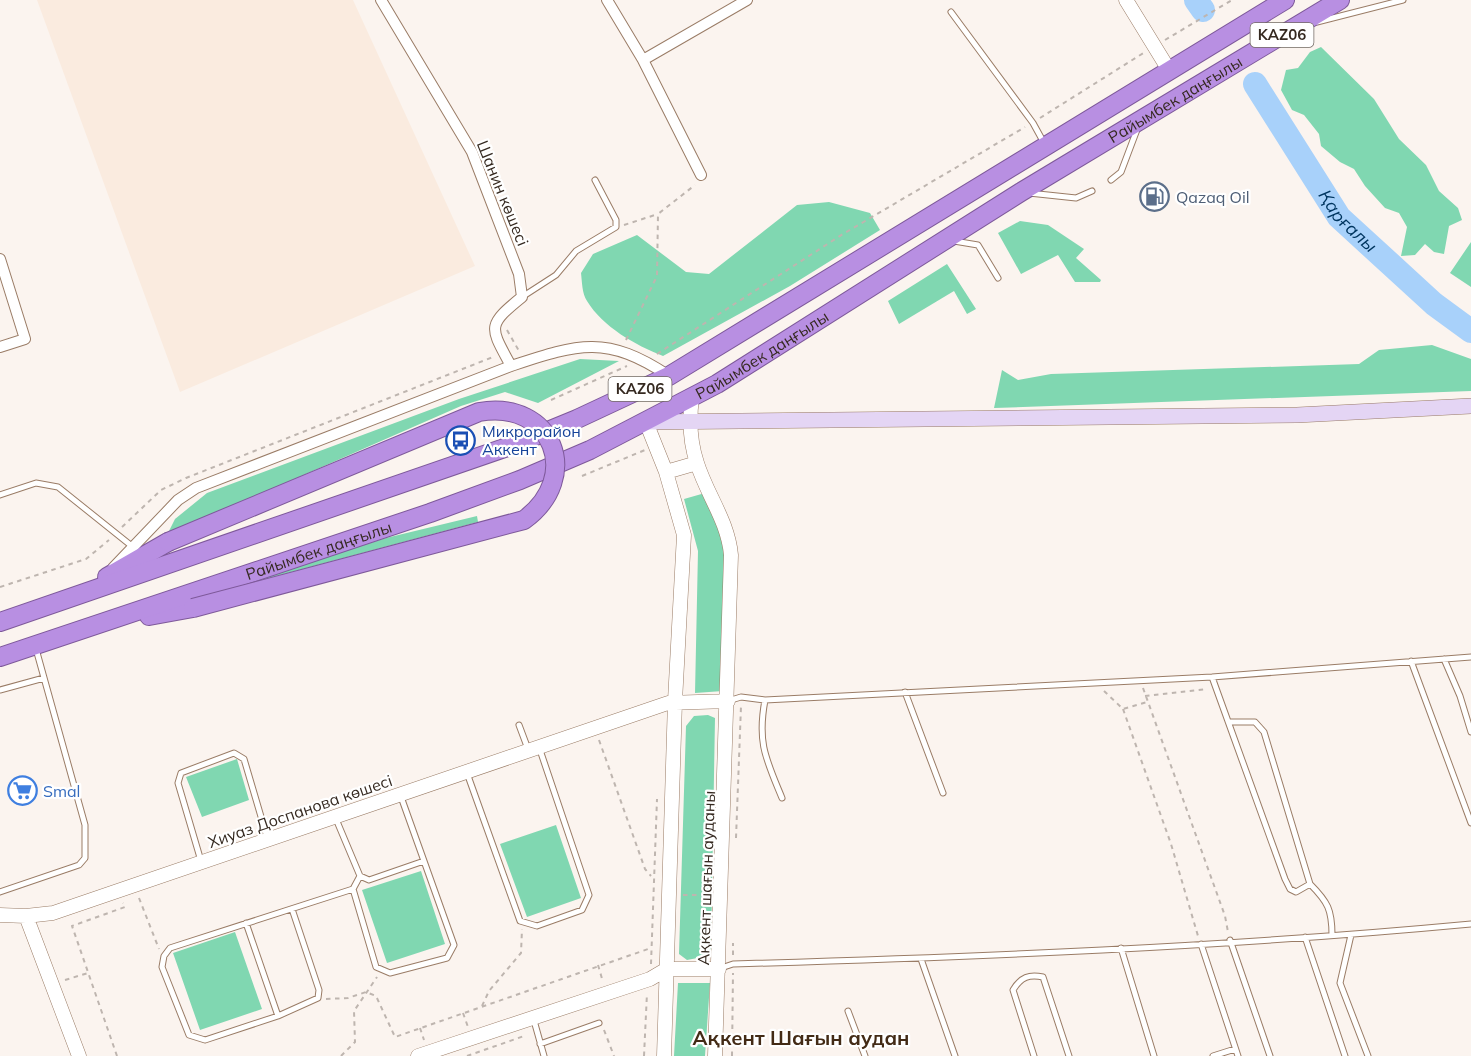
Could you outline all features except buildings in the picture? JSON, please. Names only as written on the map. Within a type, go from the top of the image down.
[{"type":"highway","name":"Райымбек даңғылы","points":[[0,622],[516,444],[577,419],[669,375],[1285,0]]},
{"type":"highway","name":"Райымбек даңғылы","points":[[0,657],[464,501],[580,455],[692,398],[1021,192],[1340,0]]},
{"type":"highway","points":[[68,599],[168,542],[479,412],[509,410],[526,415],[544,431],[553,449],[555,473],[551,490],[537,511],[524,520],[193,608],[76,630]]},
{"type":"main road","points":[[646,422],[1297,416],[1471,406]]},
{"type":"street","name":"Шанин көшесі","points":[[381,0],[472,152],[519,274],[522,297]]},
{"type":"street","points":[[607,0],[643,60],[701,175]]},
{"type":"street","points":[[643,60],[747,0]]},
{"type":"street","points":[[1126,0],[1169,70]]},
{"type":"street","points":[[0,259],[26,339],[0,347]]},
{"type":"street","points":[[511,366],[495,335],[494,324],[499,315],[522,297]]},
{"type":"street","points":[[99,581],[178,500],[196,488],[511,366],[587,345],[621,351],[646,361],[669,375]]},
{"type":"street","name":"Ақкент шағын ауданы","points":[[692,398],[689,423],[697,463],[729,534],[735,699],[722,894],[726,967],[715,1056]]},
{"type":"street","points":[[646,422],[666,472],[684,535],[675,701],[664,1056]]},
{"type":"street","points":[[666,472],[697,463]]},
{"type":"street","name":"Хиуаз Доспанова көшесі","points":[[0,915],[26,916],[53,913],[675,701],[735,699]]},
{"type":"street","points":[[26,916],[54,984],[79,1056]]},
{"type":"street","points":[[418,1056],[532,1016],[650,979],[667,969],[726,967]]},
{"type":"lane","points":[[1295,27],[1403,0]]},
{"type":"lane","points":[[951,12],[1033,123],[1045,144]]},
{"type":"lane","points":[[1111,180],[1121,172],[1141,120]]},
{"type":"lane","points":[[522,297],[556,275],[576,251],[616,228],[616,220],[595,180]]},
{"type":"lane","points":[[1021,192],[1076,198],[1092,191]]},
{"type":"lane","points":[[946,240],[978,245],[998,278]]},
{"type":"lane","points":[[0,495],[36,483],[58,487],[133,546]]},
{"type":"lane","points":[[0,892],[80,865],[85,858],[85,825],[34,645]]},
{"type":"lane","points":[[735,699],[1212,677],[1471,657]]},
{"type":"lane","points":[[1444,658],[1460,696],[1471,732]]},
{"type":"lane","points":[[1411,661],[1471,823]]},
{"type":"lane","points":[[1212,677],[1290,889],[1296,892],[1310,884]]},
{"type":"lane","points":[[0,690],[44,678]]},
{"type":"lane","points":[[905,692],[943,793]]},
{"type":"lane","points":[[765,699],[760,734],[763,750],[782,798]]},
{"type":"lane","points":[[1229,723],[1255,722],[1264,732],[1310,884],[1328,905],[1332,916],[1332,935]]},
{"type":"lane","points":[[467,772],[520,921],[537,926],[582,910],[589,895],[534,749],[519,725]]},
{"type":"lane","points":[[201,862],[178,783],[181,773],[234,753],[244,759],[267,839]]},
{"type":"lane","points":[[352,889],[376,967],[390,974],[447,958],[454,945],[400,794]]},
{"type":"lane","points":[[335,816],[360,876],[369,880],[424,861]]},
{"type":"lane","points":[[292,909],[319,990],[318,999],[278,1016],[205,1040],[189,1035],[162,967],[164,956],[170,948],[352,889],[360,876]]},
{"type":"lane","points":[[246,923],[278,1016]]},
{"type":"lane","points":[[726,967],[1201,944],[1230,940],[1351,935],[1471,924]]},
{"type":"lane","points":[[1351,935],[1340,983],[1368,1056]]},
{"type":"lane","points":[[1305,937],[1345,1056]]},
{"type":"lane","points":[[1230,940],[1270,1056]]},
{"type":"lane","points":[[1201,944],[1238,1056]]},
{"type":"lane","points":[[1121,948],[1154,1056]]},
{"type":"lane","points":[[921,959],[955,1056]]},
{"type":"lane","points":[[1034,1056],[1013,990],[1019,980],[1032,975],[1043,977],[1069,1056]]},
{"type":"lane","points":[[848,1011],[865,1056]]},
{"type":"lane","points":[[532,1016],[544,1056]]},
{"type":"lane","points":[[540,1044],[600,1022]]},
{"type":"lane","points":[[1213,1056],[1235,1049]]},
{"type":"path","points":[[551,400],[623,368],[646,361],[843,234],[1033,123],[1232,0]]},
{"type":"path","points":[[616,228],[658,214],[685,196],[698,183],[701,175]]},
{"type":"path","points":[[621,351],[657,276],[658,214]]},
{"type":"path","points":[[499,315],[525,362]]},
{"type":"path","points":[[582,476],[656,446]]},
{"type":"path","points":[[1141,681],[1225,916],[1230,940]]},
{"type":"path","points":[[1096,683],[1123,709],[1171,844],[1201,944]]},
{"type":"path","points":[[1145,696],[1215,688]]},
{"type":"path","points":[[735,699],[736,842]]},
{"type":"path","points":[[1123,709],[1147,702]]},
{"type":"path","points":[[595,728],[645,869],[653,877]]},
{"type":"path","points":[[644,1056],[647,991],[650,979],[658,790]]},
{"type":"path","points":[[134,884],[157,947],[164,956]]},
{"type":"path","points":[[116,890],[125,907],[72,926],[117,1056]]},
{"type":"path","points":[[652,896],[722,894]]},
{"type":"path","points":[[481,1006],[489,991],[521,953],[520,932],[524,924]]},
{"type":"path","points":[[732,1056],[726,967],[733,941]]},
{"type":"path","points":[[318,999],[340,999],[366,992],[376,996],[395,1037],[651,948]]},
{"type":"path","points":[[598,965],[606,993]]},
{"type":"path","points":[[343,1056],[355,1042],[354,1011],[382,969]]},
{"type":"path","points":[[54,984],[88,973]]},
{"type":"path","points":[[600,1022],[614,1056]]},
{"type":"shaded area","points":[[37,0],[353,0],[475,266],[180,392]]},
{"type":"green space","points":[[1321,47],[1374,99],[1399,139],[1426,165],[1439,191],[1458,208],[1462,220],[1449,226],[1444,254],[1434,252],[1425,244],[1415,255],[1401,256],[1407,227],[1399,213],[1385,208],[1365,186],[1354,169],[1340,162],[1321,146],[1319,134],[1304,115],[1292,110],[1281,90],[1286,70],[1298,68],[1310,52]]},
{"type":"green space","points":[[829,202],[870,213],[880,230],[790,286],[663,356],[631,341],[611,327],[585,298],[581,273],[593,254],[637,235],[686,272],[709,274],[797,205]]},
{"type":"green space","points":[[1020,221],[1048,225],[1084,249],[1076,258],[1101,280],[1100,282],[1075,282],[1058,255],[1021,274],[998,233]]},
{"type":"green space","points":[[1471,242],[1471,287],[1450,273]]},
{"type":"green space","points":[[947,264],[976,309],[967,314],[954,291],[899,324],[888,301]]},
{"type":"green space","points":[[1432,345],[1471,359],[1471,391],[994,408],[1002,370],[1018,380],[1051,374],[1359,364],[1379,350]]},
{"type":"green space","points":[[580,359],[619,361],[538,403],[505,392],[461,406],[167,535],[175,519],[207,493],[459,399]]},
{"type":"green space","points":[[705,493],[725,540],[723,691],[695,693],[698,551],[684,499]]},
{"type":"green space","points":[[477,516],[478,522],[209,594],[386,538]]},
{"type":"green space","points":[[708,715],[715,718],[711,948],[708,956],[687,960],[679,954],[686,726],[694,716]]},
{"type":"green space","points":[[237,759],[249,800],[202,817],[186,777]]},
{"type":"green space","points":[[556,825],[581,898],[527,917],[500,844]]},
{"type":"green space","points":[[421,871],[445,944],[387,963],[362,890]]},
{"type":"green space","points":[[235,932],[262,1009],[200,1030],[173,953]]},
{"type":"green space","points":[[678,983],[710,983],[705,1056],[674,1056]]},
{"type":"waterway","name":"Қарғалы","points":[[1196,0],[1203,10]]},
{"type":"waterway","name":"Қарғалы","points":[[1255,84],[1339,217],[1434,304],[1471,331]]},
{"type":"place","name":"Qazaq Oil","points":[[1155,197]]},
{"type":"place","name":"Микрорайон Аккент","points":[[461,440]]},
{"type":"place","name":"Smal","points":[[22,791]]},
{"type":"district","name":"Ақкент Шағын аудан","points":[[801,1038]]}]
